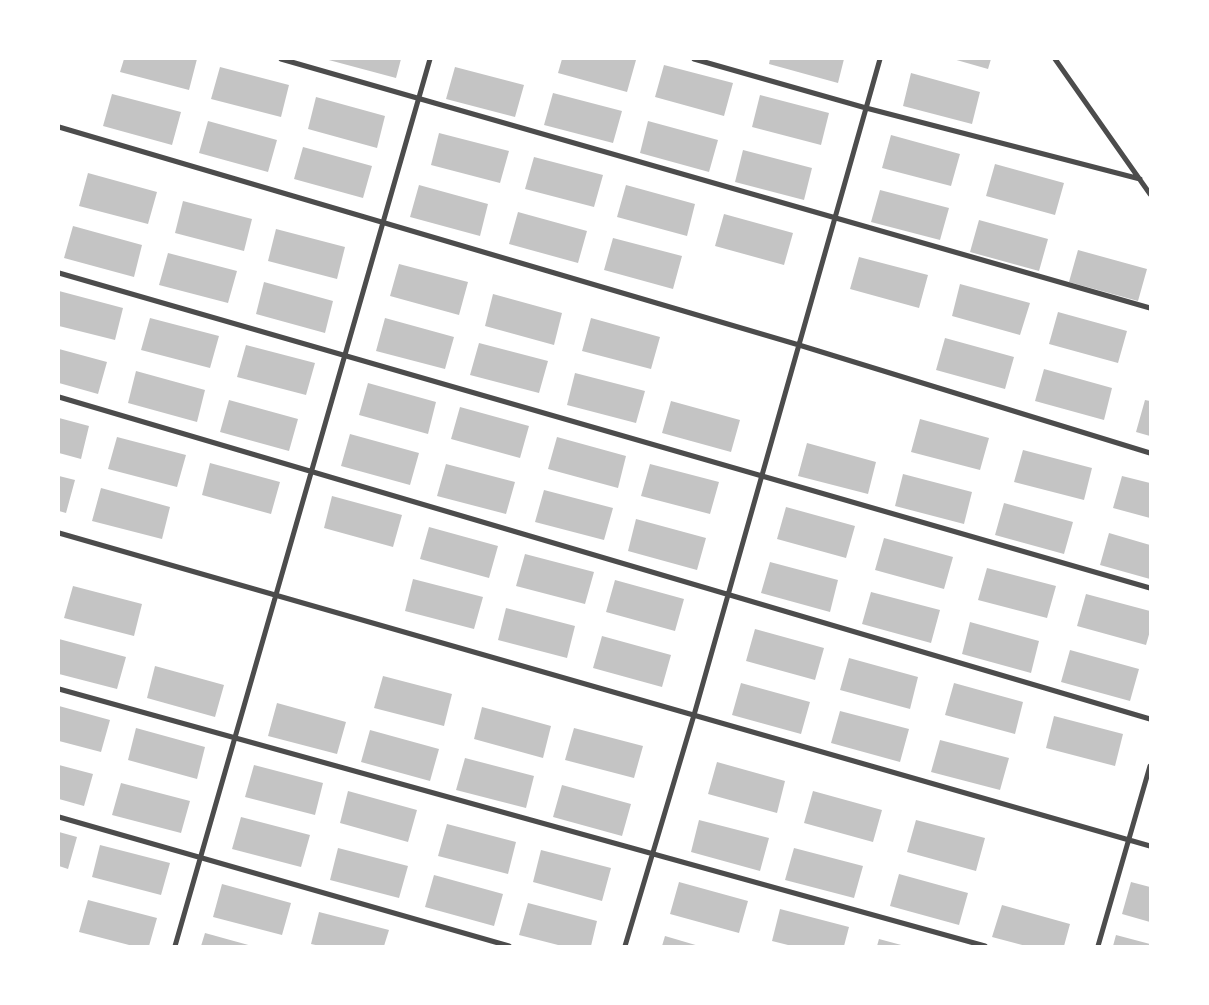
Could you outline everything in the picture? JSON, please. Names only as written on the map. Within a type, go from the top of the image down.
[{"type":"street","points":[[281,59],[1150,308]]},
{"type":"street","points":[[175,946],[430,59]]},
{"type":"street","points":[[694,59],[866,108],[1140,179]]},
{"type":"street","points":[[625,946],[694,715],[880,59]]},
{"type":"street","points":[[1055,59],[1150,194]]},
{"type":"street","points":[[59,127],[799,345],[1150,453]]},
{"type":"street","points":[[59,273],[1150,588]]},
{"type":"street","points":[[59,397],[1150,719]]},
{"type":"street","points":[[59,533],[1150,846]]},
{"type":"street","points":[[59,689],[986,946]]},
{"type":"street","points":[[1098,946],[1150,766]]},
{"type":"street","points":[[59,817],[510,946]]},
{"type":"building","points":[[124,59],[197,59],[189,90],[120,72]]},
{"type":"building","points":[[325,59],[401,59],[396,78]]},
{"type":"building","points":[[562,59],[636,60],[627,92],[558,73]]},
{"type":"building","points":[[770,59],[844,59],[838,83],[769,64]]},
{"type":"building","points":[[953,59],[991,59],[988,69]]},
{"type":"building","points":[[664,65],[733,83],[724,116],[655,97]]},
{"type":"building","points":[[220,67],[289,85],[281,117],[211,99]]},
{"type":"building","points":[[455,67],[524,85],[515,117],[446,99]]},
{"type":"building","points":[[911,73],[980,92],[972,124],[903,106]]},
{"type":"building","points":[[553,93],[622,111],[613,143],[544,125]]},
{"type":"building","points":[[112,94],[181,112],[172,145],[103,126]]},
{"type":"building","points":[[760,95],[829,113],[821,145],[752,127]]},
{"type":"building","points":[[316,97],[385,116],[377,148],[308,129]]},
{"type":"building","points":[[208,121],[277,140],[268,172],[199,153]]},
{"type":"building","points":[[648,121],[718,140],[709,172],[640,153]]},
{"type":"building","points":[[439,133],[509,151],[500,183],[431,165]]},
{"type":"building","points":[[891,135],[960,154],[951,186],[882,168]]},
{"type":"building","points":[[303,147],[372,166],[363,198],[294,179]]},
{"type":"building","points":[[743,150],[812,168],[804,200],[735,182]]},
{"type":"building","points":[[534,157],[603,175],[594,207],[525,189]]},
{"type":"building","points":[[995,164],[1064,183],[1055,215],[986,196]]},
{"type":"building","points":[[88,173],[157,192],[148,224],[79,206]]},
{"type":"building","points":[[419,185],[488,204],[480,236],[410,217]]},
{"type":"building","points":[[626,185],[695,204],[687,236],[617,217]]},
{"type":"building","points":[[880,190],[949,208],[940,240],[871,222]]},
{"type":"building","points":[[183,201],[252,219],[244,251],[175,233]]},
{"type":"building","points":[[518,212],[587,231],[578,263],[509,244]]},
{"type":"building","points":[[724,214],[793,233],[784,265],[715,246]]},
{"type":"building","points":[[979,220],[1048,239],[1039,271],[970,252]]},
{"type":"building","points":[[73,226],[142,245],[134,277],[64,258]]},
{"type":"building","points":[[276,229],[345,247],[337,279],[268,261]]},
{"type":"building","points":[[613,238],[682,256],[673,289],[604,270]]},
{"type":"building","points":[[1078,250],[1147,269],[1138,301],[1069,282]]},
{"type":"building","points":[[168,253],[237,271],[228,303],[159,285]]},
{"type":"building","points":[[859,257],[928,275],[919,308],[850,289]]},
{"type":"building","points":[[399,264],[468,282],[459,315],[390,296]]},
{"type":"building","points":[[264,282],[333,301],[325,333],[256,314]]},
{"type":"building","points":[[960,284],[1030,303],[1020,335],[952,316]]},
{"type":"building","points":[[59,291],[123,308],[115,340],[59,326]]},
{"type":"building","points":[[493,294],[562,313],[554,345],[485,326]]},
{"type":"building","points":[[1058,312],[1127,331],[1118,363],[1049,344]]},
{"type":"building","points":[[150,318],[219,336],[210,368],[141,350]]},
{"type":"building","points":[[385,318],[454,337],[445,369],[376,351]]},
{"type":"building","points":[[591,318],[660,337],[651,369],[582,351]]},
{"type":"building","points":[[945,338],[1014,357],[1005,389],[936,370]]},
{"type":"building","points":[[479,343],[548,361],[539,393],[470,375]]},
{"type":"building","points":[[246,345],[315,363],[306,395],[237,377]]},
{"type":"building","points":[[59,349],[107,362],[98,394],[59,383]]},
{"type":"building","points":[[1044,369],[1112,388],[1104,420],[1035,401]]},
{"type":"building","points":[[136,371],[205,390],[197,422],[128,403]]},
{"type":"building","points":[[575,373],[645,391],[636,423],[567,405]]},
{"type":"building","points":[[368,383],[436,402],[428,434],[359,415]]},
{"type":"building","points":[[229,400],[298,419],[289,451],[220,432]]},
{"type":"building","points":[[1145,400],[1150,401],[1150,436],[1136,432]]},
{"type":"building","points":[[671,401],[740,420],[731,452],[662,433]]},
{"type":"building","points":[[460,407],[529,426],[520,458],[451,439]]},
{"type":"building","points":[[59,418],[89,426],[81,459],[59,453]]},
{"type":"building","points":[[920,419],[989,438],[980,470],[911,452]]},
{"type":"building","points":[[350,434],[419,453],[410,485],[341,466]]},
{"type":"building","points":[[117,437],[186,455],[177,487],[108,469]]},
{"type":"building","points":[[557,437],[626,456],[618,488],[548,469]]},
{"type":"building","points":[[807,443],[876,462],[868,494],[798,476]]},
{"type":"building","points":[[1023,450],[1092,468],[1084,500],[1014,482]]},
{"type":"building","points":[[210,463],[280,482],[271,514],[202,495]]},
{"type":"building","points":[[446,464],[515,482],[506,514],[437,496]]},
{"type":"building","points":[[650,464],[719,482],[710,514],[641,496]]},
{"type":"building","points":[[903,474],[972,492],[964,524],[895,506]]},
{"type":"building","points":[[59,476],[75,480],[66,513],[59,511]]},
{"type":"building","points":[[1122,476],[1150,483],[1150,518],[1113,508]]},
{"type":"building","points":[[101,488],[170,507],[162,539],[92,521]]},
{"type":"building","points":[[544,490],[613,508],[604,540],[535,522]]},
{"type":"building","points":[[332,496],[402,515],[393,547],[324,528]]},
{"type":"building","points":[[1004,503],[1073,522],[1064,554],[995,535]]},
{"type":"building","points":[[786,507],[855,526],[846,558],[777,539]]},
{"type":"building","points":[[636,519],[706,538],[697,570],[628,551]]},
{"type":"building","points":[[429,527],[498,546],[489,578],[420,559]]},
{"type":"building","points":[[1109,533],[1150,545],[1150,579],[1100,565]]},
{"type":"building","points":[[884,538],[953,557],[944,589],[875,570]]},
{"type":"building","points":[[525,554],[594,572],[585,604],[516,586]]},
{"type":"building","points":[[770,562],[838,580],[830,612],[761,593]]},
{"type":"building","points":[[987,568],[1056,586],[1047,618],[978,600]]},
{"type":"building","points":[[413,579],[483,597],[474,629],[405,611]]},
{"type":"building","points":[[615,580],[684,599],[675,631],[606,612]]},
{"type":"building","points":[[73,586],[142,604],[134,636],[64,618]]},
{"type":"building","points":[[871,592],[940,610],[931,643],[862,624]]},
{"type":"building","points":[[1086,594],[1150,611],[1150,631],[1146,645],[1077,626]]},
{"type":"building","points":[[506,608],[575,626],[567,658],[498,640]]},
{"type":"building","points":[[970,622],[1039,641],[1031,673],[962,654]]},
{"type":"building","points":[[755,629],[824,648],[815,680],[746,661]]},
{"type":"building","points":[[602,636],[671,655],[662,687],[593,668]]},
{"type":"building","points":[[59,639],[126,657],[117,689],[59,674]]},
{"type":"building","points":[[1070,650],[1139,669],[1130,701],[1061,682]]},
{"type":"building","points":[[849,658],[918,677],[910,709],[840,690]]},
{"type":"building","points":[[155,666],[224,685],[215,717],[147,698]]},
{"type":"building","points":[[383,676],[452,694],[444,726],[374,708]]},
{"type":"building","points":[[741,683],[810,702],[801,734],[732,715]]},
{"type":"building","points":[[954,683],[1023,702],[1015,734],[945,715]]},
{"type":"building","points":[[277,703],[346,722],[337,754],[268,736]]},
{"type":"building","points":[[59,706],[110,720],[101,752],[59,741]]},
{"type":"building","points":[[482,707],[551,726],[543,758],[474,739]]},
{"type":"building","points":[[840,711],[909,729],[900,762],[831,743]]},
{"type":"building","points":[[1054,716],[1123,734],[1115,766],[1046,748]]},
{"type":"building","points":[[136,728],[205,747],[197,779],[128,760]]},
{"type":"building","points":[[574,728],[643,746],[634,778],[565,760]]},
{"type":"building","points":[[370,730],[439,749],[430,781],[361,762]]},
{"type":"building","points":[[940,740],[1009,758],[1000,790],[931,772]]},
{"type":"building","points":[[465,758],[534,776],[526,808],[456,790]]},
{"type":"building","points":[[717,762],[785,781],[777,813],[708,794]]},
{"type":"building","points":[[59,765],[93,774],[84,806],[59,799]]},
{"type":"building","points":[[254,765],[323,783],[315,815],[245,797]]},
{"type":"building","points":[[121,783],[190,801],[181,833],[112,815]]},
{"type":"building","points":[[562,785],[631,804],[622,836],[553,817]]},
{"type":"building","points":[[348,791],[417,810],[408,842],[340,823]]},
{"type":"building","points":[[813,791],[882,810],[873,842],[804,823]]},
{"type":"building","points":[[241,817],[310,835],[301,867],[232,849]]},
{"type":"building","points":[[699,820],[769,838],[760,871],[691,852]]},
{"type":"building","points":[[916,820],[985,838],[976,871],[907,852]]},
{"type":"building","points":[[447,824],[516,842],[508,874],[438,856]]},
{"type":"building","points":[[59,832],[77,837],[68,869],[59,866]]},
{"type":"building","points":[[100,845],[170,863],[161,895],[92,877]]},
{"type":"building","points":[[338,848],[408,866],[399,898],[330,880]]},
{"type":"building","points":[[794,848],[863,866],[854,898],[785,880]]},
{"type":"building","points":[[541,850],[611,868],[602,901],[533,882]]},
{"type":"building","points":[[899,874],[968,893],[959,925],[890,906]]},
{"type":"building","points":[[434,875],[503,894],[494,926],[425,907]]},
{"type":"building","points":[[679,882],[748,901],[739,933],[670,914]]},
{"type":"building","points":[[1131,882],[1150,887],[1150,922],[1122,914]]},
{"type":"building","points":[[222,884],[291,903],[282,935],[213,917]]},
{"type":"building","points":[[88,900],[157,918],[149,946],[133,946],[79,932]]},
{"type":"building","points":[[528,903],[597,921],[591,946],[562,946],[519,935]]},
{"type":"building","points":[[1002,905],[1070,924],[1064,946],[1026,946],[992,937]]},
{"type":"building","points":[[780,909],[849,927],[844,946],[792,946],[772,941]]},
{"type":"building","points":[[319,912],[389,930],[384,946],[320,946],[311,944]]},
{"type":"building","points":[[205,933],[252,946],[201,946]]},
{"type":"building","points":[[1116,935],[1150,944],[1150,946],[1113,946]]},
{"type":"building","points":[[665,936],[699,946],[662,946]]},
{"type":"building","points":[[879,939],[905,946],[877,946]]}]
